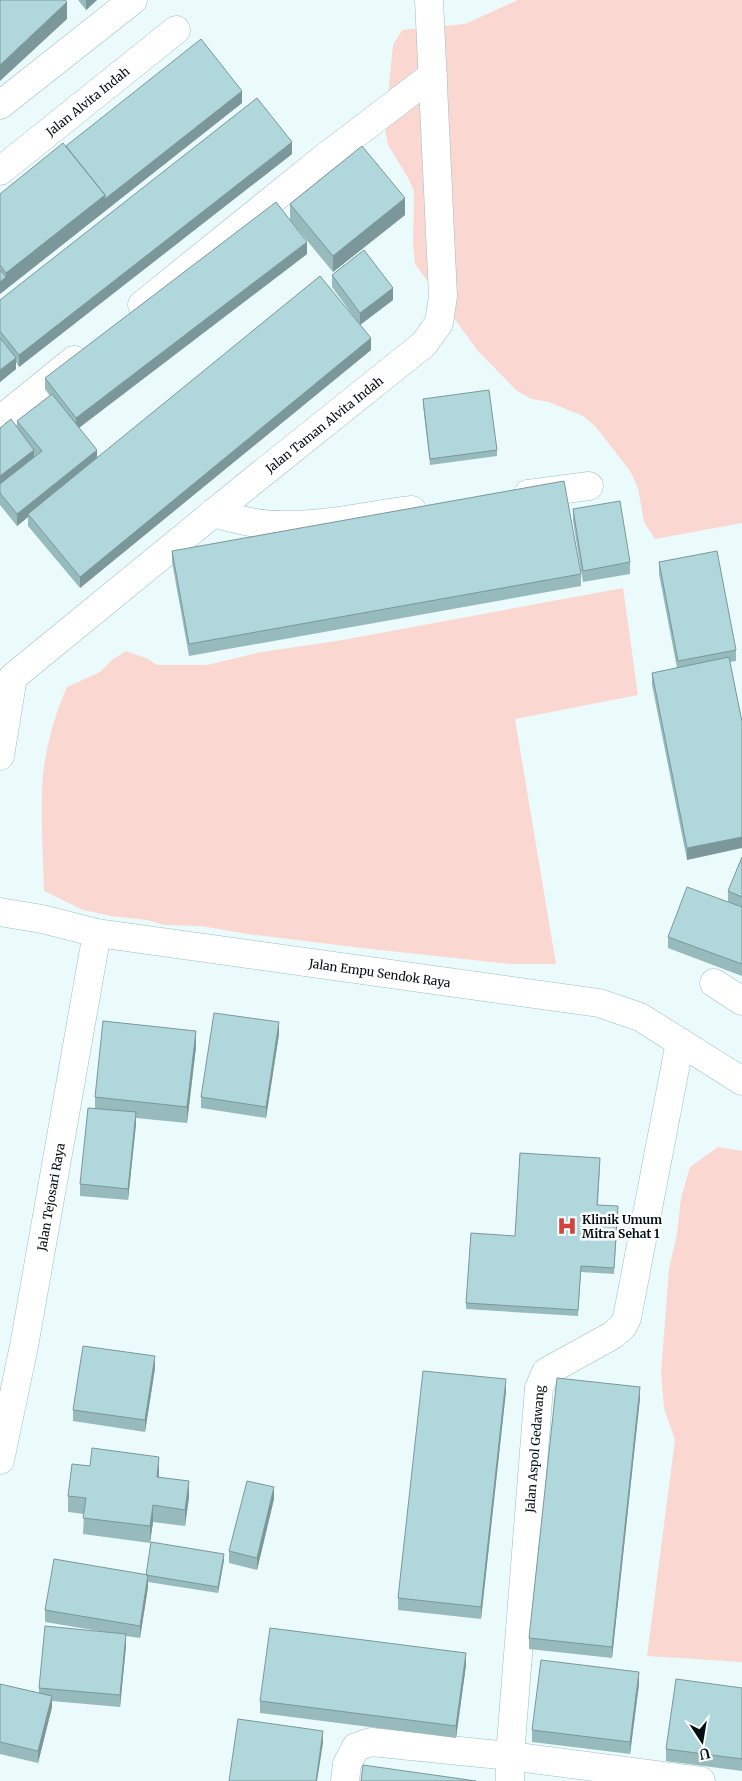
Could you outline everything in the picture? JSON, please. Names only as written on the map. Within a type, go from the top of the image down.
[{"type":"street","points":[[0,105],[132,0]]},
{"type":"street","name":"Jalan Taman Alvita Indah","points":[[6,669],[213,514],[424,344],[439,323],[443,296],[429,0]]},
{"type":"street","name":"Jalan Alvita Indah","points":[[0,171],[176,30]]},
{"type":"street","points":[[122,322],[320,162],[433,75]]},
{"type":"street","points":[[0,420],[91,346]]},
{"type":"street","points":[[501,498],[589,486]]},
{"type":"street","points":[[213,514],[253,523],[281,525],[307,524],[433,507]]},
{"type":"street","points":[[0,756],[6,669]]},
{"type":"street","name":"Jalan Empu Sendok Raya","points":[[0,912],[42,919],[97,934],[599,1003],[640,1017],[742,1081]]},
{"type":"street","name":"Jalan Tejosari Raya","points":[[0,1460],[12,1345],[97,934]]},
{"type":"street","points":[[714,983],[742,1001]]},
{"type":"street","name":"Jalan Aspol Gedawang","points":[[510,1768],[539,1388],[546,1372],[613,1335],[623,1326],[627,1318],[680,1042]]},
{"type":"street","points":[[345,1781],[347,1764],[356,1747],[370,1742],[510,1768],[701,1781]]},
{"type":"shaded area","points":[[518,0],[742,0],[742,523],[655,539],[644,522],[638,488],[630,471],[596,427],[583,416],[549,402],[532,399],[517,391],[477,350],[415,264],[413,245],[414,191],[388,145],[385,128],[393,45],[402,30],[465,24]]},
{"type":"shaded area","points":[[623,588],[638,695],[515,719],[556,964],[511,964],[247,934],[201,926],[164,925],[147,920],[111,916],[83,910],[44,891],[42,791],[47,751],[57,712],[67,687],[100,672],[112,660],[126,651],[148,659],[157,665],[207,665],[261,652],[337,641]]},
{"type":"shaded area","points":[[718,1147],[742,1151],[742,1662],[647,1656],[675,1440],[664,1408],[661,1373],[669,1269],[677,1234],[681,1198],[690,1167]]},
{"type":"building","points":[[0,0],[65,0],[67,2],[0,65]]},
{"type":"building","points":[[201,39],[242,91],[105,199],[105,195],[66,146]]},
{"type":"building","points":[[257,98],[292,142],[19,355],[0,331],[0,300]]},
{"type":"building","points":[[63,143],[105,195],[6,273],[0,265],[0,194]]},
{"type":"building","points":[[362,146],[405,198],[333,256],[290,204]]},
{"type":"building","points":[[276,202],[307,242],[76,418],[45,378]]},
{"type":"building","points":[[364,250],[393,288],[360,313],[332,275]]},
{"type":"building","points":[[0,270],[6,277],[0,282]]},
{"type":"building","points":[[320,276],[371,338],[80,577],[28,514]]},
{"type":"building","points":[[0,338],[16,358],[0,370]]},
{"type":"building","points":[[489,390],[497,450],[430,459],[423,399]]},
{"type":"building","points":[[52,394],[97,450],[17,514],[0,493],[0,484],[42,451],[17,421]]},
{"type":"building","points":[[11,419],[34,450],[0,476],[0,428]]},
{"type":"building","points":[[564,481],[581,574],[189,644],[172,551]]},
{"type":"building","points":[[620,501],[630,562],[583,571],[573,509]]},
{"type":"building","points":[[717,551],[736,650],[678,661],[659,562]]},
{"type":"building","points":[[729,657],[742,722],[742,837],[687,848],[652,673]]},
{"type":"building","points":[[742,857],[742,897],[728,891]]},
{"type":"building","points":[[687,887],[742,907],[742,964],[668,937]]},
{"type":"building","points":[[214,1013],[279,1022],[266,1107],[201,1097]]},
{"type":"building","points":[[103,1021],[196,1031],[187,1107],[95,1097]]},
{"type":"building","points":[[88,1108],[136,1112],[128,1189],[80,1184]]},
{"type":"building","name":"Klinik Umum Mitra Sehat 1","points":[[520,1153],[600,1158],[597,1205],[618,1206],[614,1268],[581,1266],[578,1310],[466,1303],[471,1233],[515,1236]]},
{"type":"building","points":[[83,1346],[155,1356],[145,1420],[73,1410]]},
{"type":"building","points":[[423,1371],[506,1379],[481,1607],[398,1598]]},
{"type":"building","points":[[557,1378],[640,1387],[612,1647],[529,1638]]},
{"type":"building","points":[[92,1448],[159,1457],[157,1477],[189,1481],[185,1510],[153,1505],[150,1526],[83,1518],[86,1498],[68,1496],[72,1464],[90,1466]]},
{"type":"building","points":[[247,1481],[274,1487],[257,1558],[229,1551]]},
{"type":"building","points":[[151,1542],[224,1554],[218,1587],[146,1575]]},
{"type":"building","points":[[54,1559],[148,1575],[140,1626],[45,1610]]},
{"type":"building","points":[[45,1626],[126,1634],[120,1695],[39,1688]]},
{"type":"building","points":[[270,1628],[466,1653],[456,1726],[260,1701]]},
{"type":"building","points":[[541,1660],[639,1672],[630,1742],[532,1730]]},
{"type":"building","points":[[676,1679],[742,1688],[742,1759],[666,1749]]},
{"type":"building","points":[[0,1684],[52,1696],[38,1751],[0,1742]]},
{"type":"building","points":[[238,1719],[323,1731],[316,1781],[229,1781]]},
{"type":"building","points":[[363,1765],[476,1781],[361,1781]]},
{"type":"place","name":"Klinik Umum Mitra Sehat 1","points":[[567,1226]]}]
